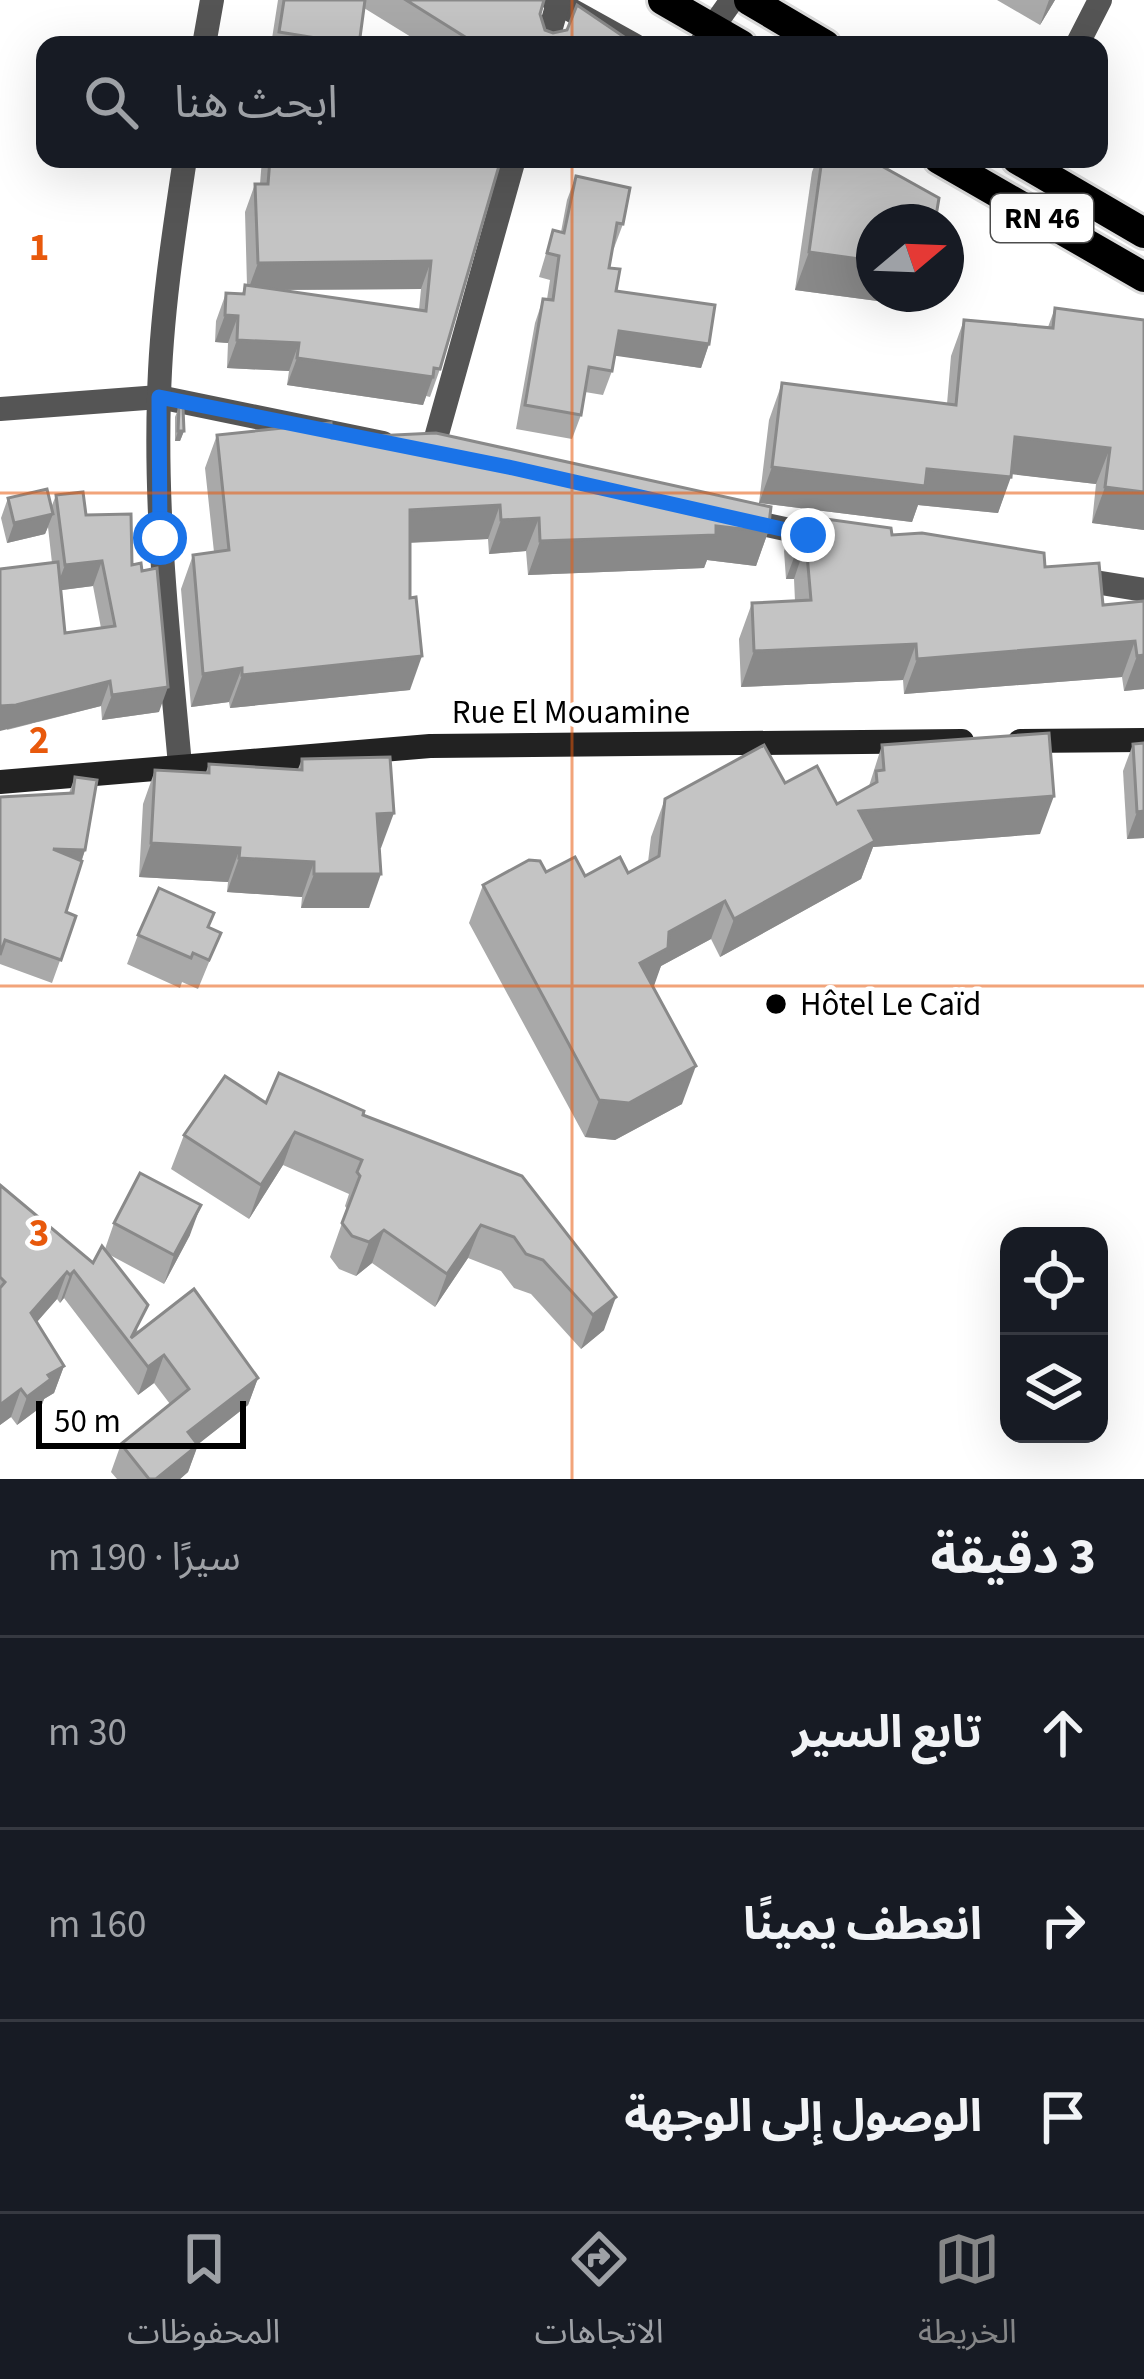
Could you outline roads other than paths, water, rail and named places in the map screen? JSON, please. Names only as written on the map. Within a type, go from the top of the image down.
[{"type":"main road","points":[[662,0],[706,36]]},
{"type":"main road","points":[[748,0],[810,36]]},
{"type":"main road","name":"RN 46","points":[[955,168],[1144,277]]},
{"type":"main road","name":"RN 46","points":[[1033,168],[1144,233]]},
{"type":"main road","name":"Rue El Mouamine","points":[[0,782],[430,746],[1144,740]]},
{"type":"street","points":[[206,36],[212,0]]},
{"type":"street","points":[[708,36],[731,0]]},
{"type":"street","points":[[1082,36],[1100,0]]},
{"type":"street","points":[[548,36],[556,1],[618,36]]},
{"type":"street","points":[[181,765],[160,538],[159,397],[170,258],[184,168]]},
{"type":"street","points":[[0,409],[159,397],[442,454],[512,168]]},
{"type":"street","points":[[717,514],[853,542]]},
{"type":"street","points":[[1054,575],[1144,590]]},
{"type":"place","name":"Hôtel Le Caïd","points":[[776,1004]]}]
